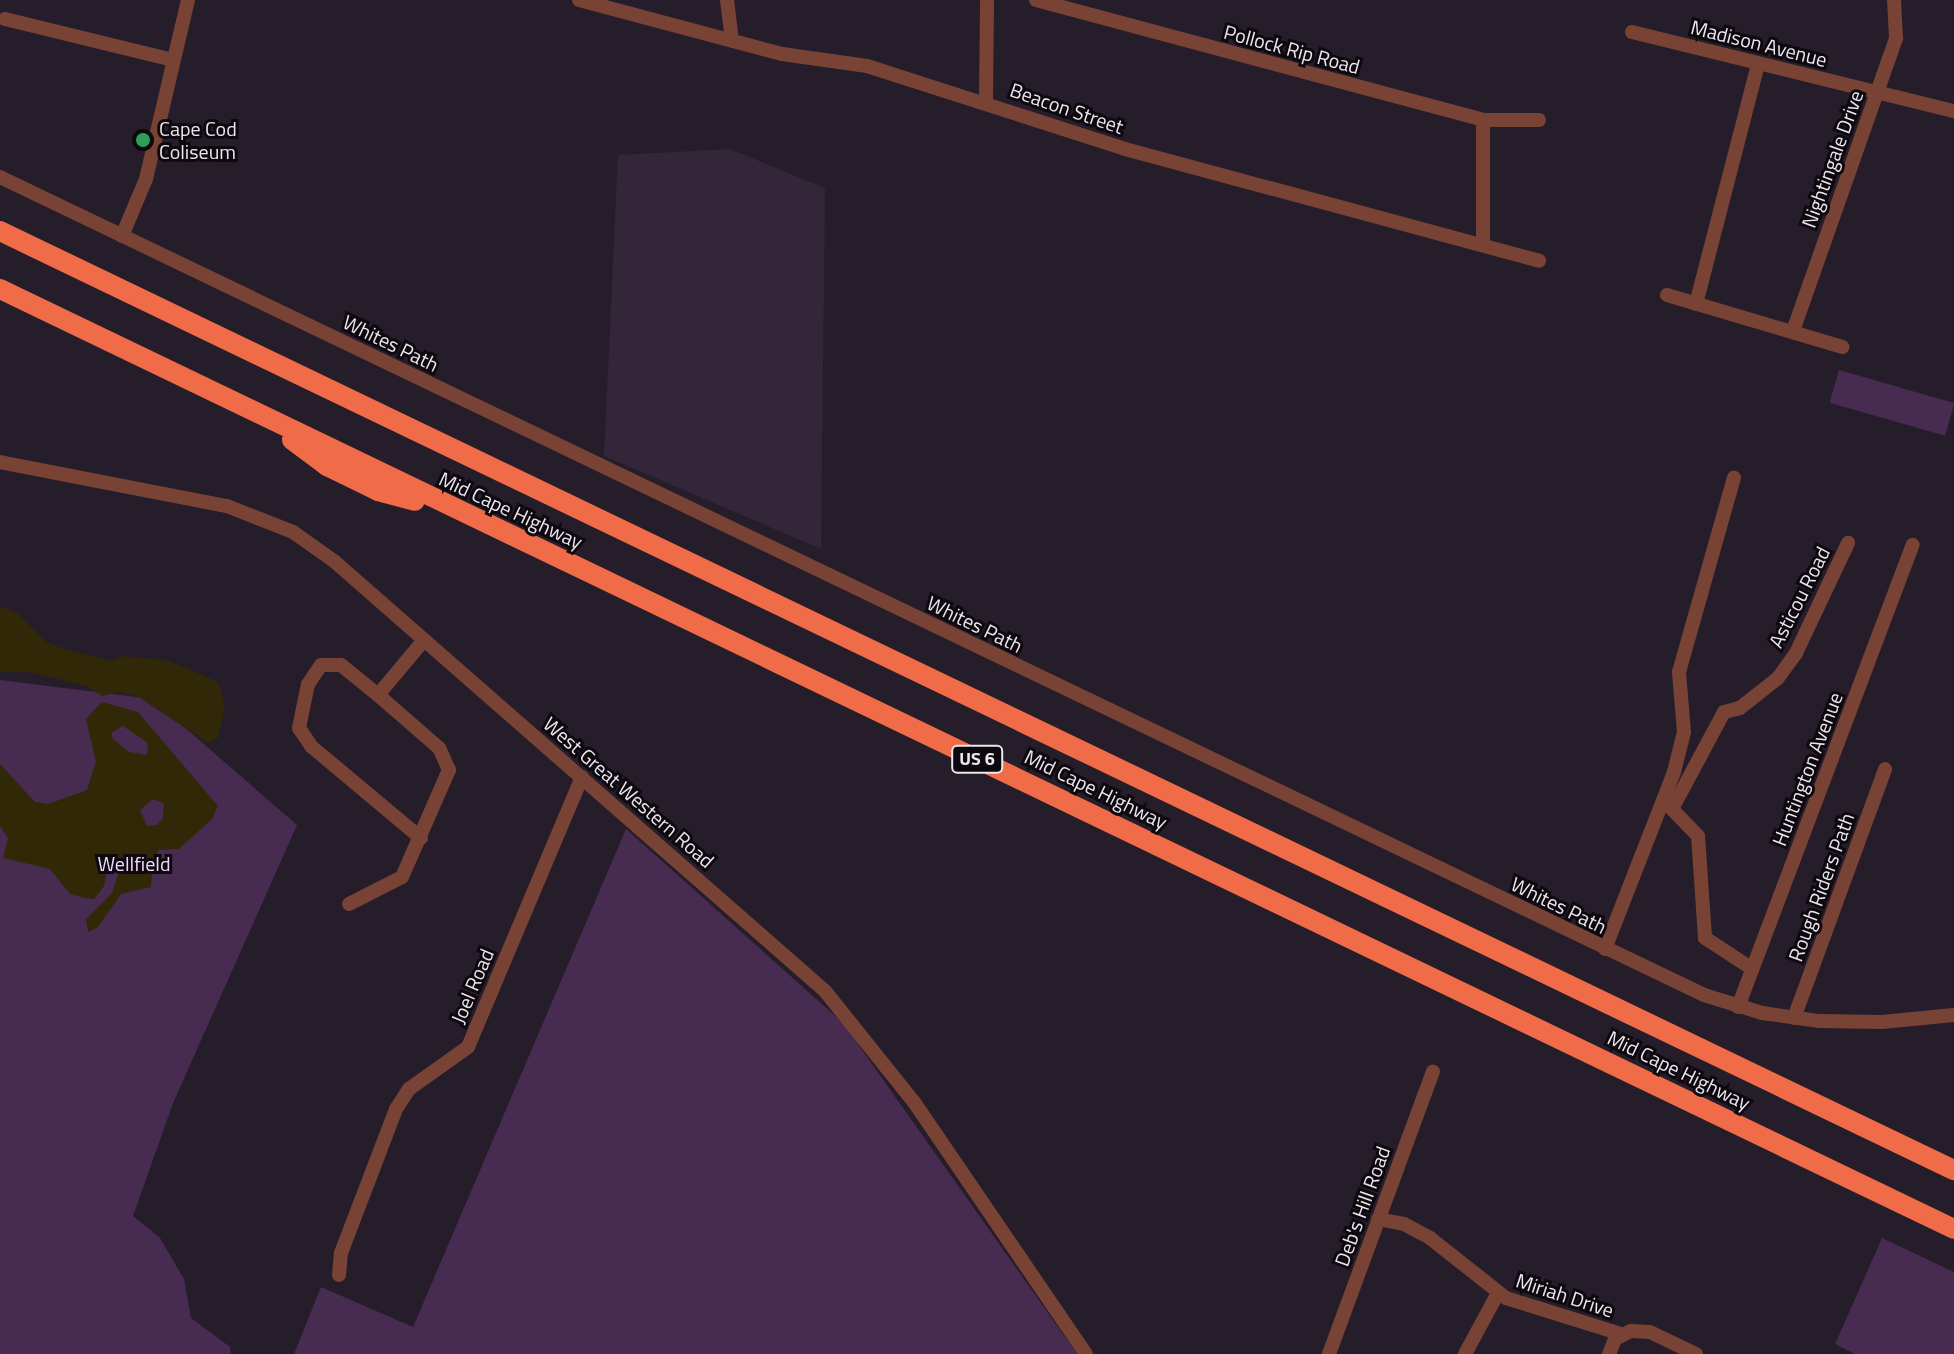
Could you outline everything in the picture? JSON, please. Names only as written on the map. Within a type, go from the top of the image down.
[{"type":"highway","name":"Mid Cape Highway","points":[[0,231],[1954,1170]]},
{"type":"highway","name":"Mid Cape Highway","points":[[0,289],[282,427],[300,449],[340,472],[401,499],[436,502],[1954,1229]]},
{"type":"street","name":"Beacon Street","points":[[579,0],[732,41],[867,66],[986,100],[1125,149],[1483,243],[1539,261]]},
{"type":"street","points":[[727,0],[732,41]]},
{"type":"street","points":[[986,100],[987,0]]},
{"type":"street","name":"Pollock Rip Road","points":[[1036,0],[1483,120],[1539,120]]},
{"type":"street","name":"Nightingale Drive","points":[[1793,331],[1896,38],[1894,0]]},
{"type":"street","points":[[122,236],[140,197],[187,6]]},
{"type":"street","points":[[5,19],[173,60]]},
{"type":"street","name":"Madison Avenue","points":[[1632,32],[1954,111]]},
{"type":"street","points":[[1696,304],[1758,64]]},
{"type":"street","points":[[1483,120],[1483,243]]},
{"type":"street","name":"Whites Path","points":[[0,177],[1605,949],[1738,1007],[1794,1018],[1860,1023],[1954,1015]]},
{"type":"street","points":[[1667,295],[1842,347]]},
{"type":"street","name":"West Great Western Road","points":[[0,462],[208,501],[278,524],[334,561],[795,963],[860,1029],[1086,1354]]},
{"type":"street","points":[[1605,949],[1674,772],[1684,732],[1679,672],[1734,478]]},
{"type":"street","name":"Asticou Road","points":[[1751,968],[1705,938],[1698,836],[1672,809],[1724,712],[1760,693],[1796,653],[1848,543]]},
{"type":"street","name":"Huntington Avenue","points":[[1738,1007],[1913,545]]},
{"type":"street","points":[[378,695],[424,640]]},
{"type":"street","points":[[349,904],[402,877],[421,838],[449,764],[439,748],[341,665],[321,665],[308,684],[299,728],[312,747],[421,838]]},
{"type":"street","name":"Rough Riders Path","points":[[1794,1018],[1885,769]]},
{"type":"street","name":"Joel Road","points":[[339,1275],[341,1253],[396,1109],[409,1089],[468,1047],[582,777]]},
{"type":"street","name":"Deb's Hill Road","points":[[1329,1354],[1433,1072]]},
{"type":"street","name":"Miriah Drive","points":[[1378,1219],[1404,1224],[1430,1238],[1498,1293],[1621,1334],[1650,1332],[1696,1354]]},
{"type":"street","points":[[1465,1354],[1498,1293]]},
{"type":"street","points":[[1609,1354],[1621,1334]]},
{"type":"shaded area","points":[[730,149],[825,188],[821,549],[604,456],[618,155]]},
{"type":"green space","points":[[1839,370],[1954,403],[1945,436],[1830,403]]},
{"type":"green space","name":"Wellfield","points":[[0,680],[152,699],[297,825],[173,1103],[133,1216],[160,1238],[184,1279],[191,1318],[230,1347],[231,1354],[0,1354]]},
{"type":"green space","points":[[626,829],[843,1023],[1077,1354],[294,1354],[321,1287],[413,1327]]},
{"type":"green space","points":[[1882,1238],[1954,1272],[1954,1354],[1855,1354],[1835,1344]]},
{"type":"sand","points":[[0,606],[17,613],[46,642],[65,649],[111,661],[125,656],[170,661],[218,682],[225,705],[218,738],[208,743],[137,696],[119,692],[102,696],[87,686],[30,672],[0,672]]},
{"type":"sand","points":[[102,702],[138,712],[218,806],[212,819],[179,849],[159,850],[153,858],[151,887],[121,894],[98,927],[88,932],[86,919],[112,893],[120,869],[108,861],[104,886],[94,899],[70,894],[50,869],[3,858],[8,838],[0,826],[0,764],[35,802],[48,804],[87,790],[96,762],[86,719]],"holes":[[[123,726],[148,743],[147,755],[129,752],[113,739],[111,733]],[[153,799],[164,804],[163,818],[157,825],[147,826],[140,810]]]},
{"type":"place","name":"Cape Cod Coliseum","points":[[143,140]]}]
